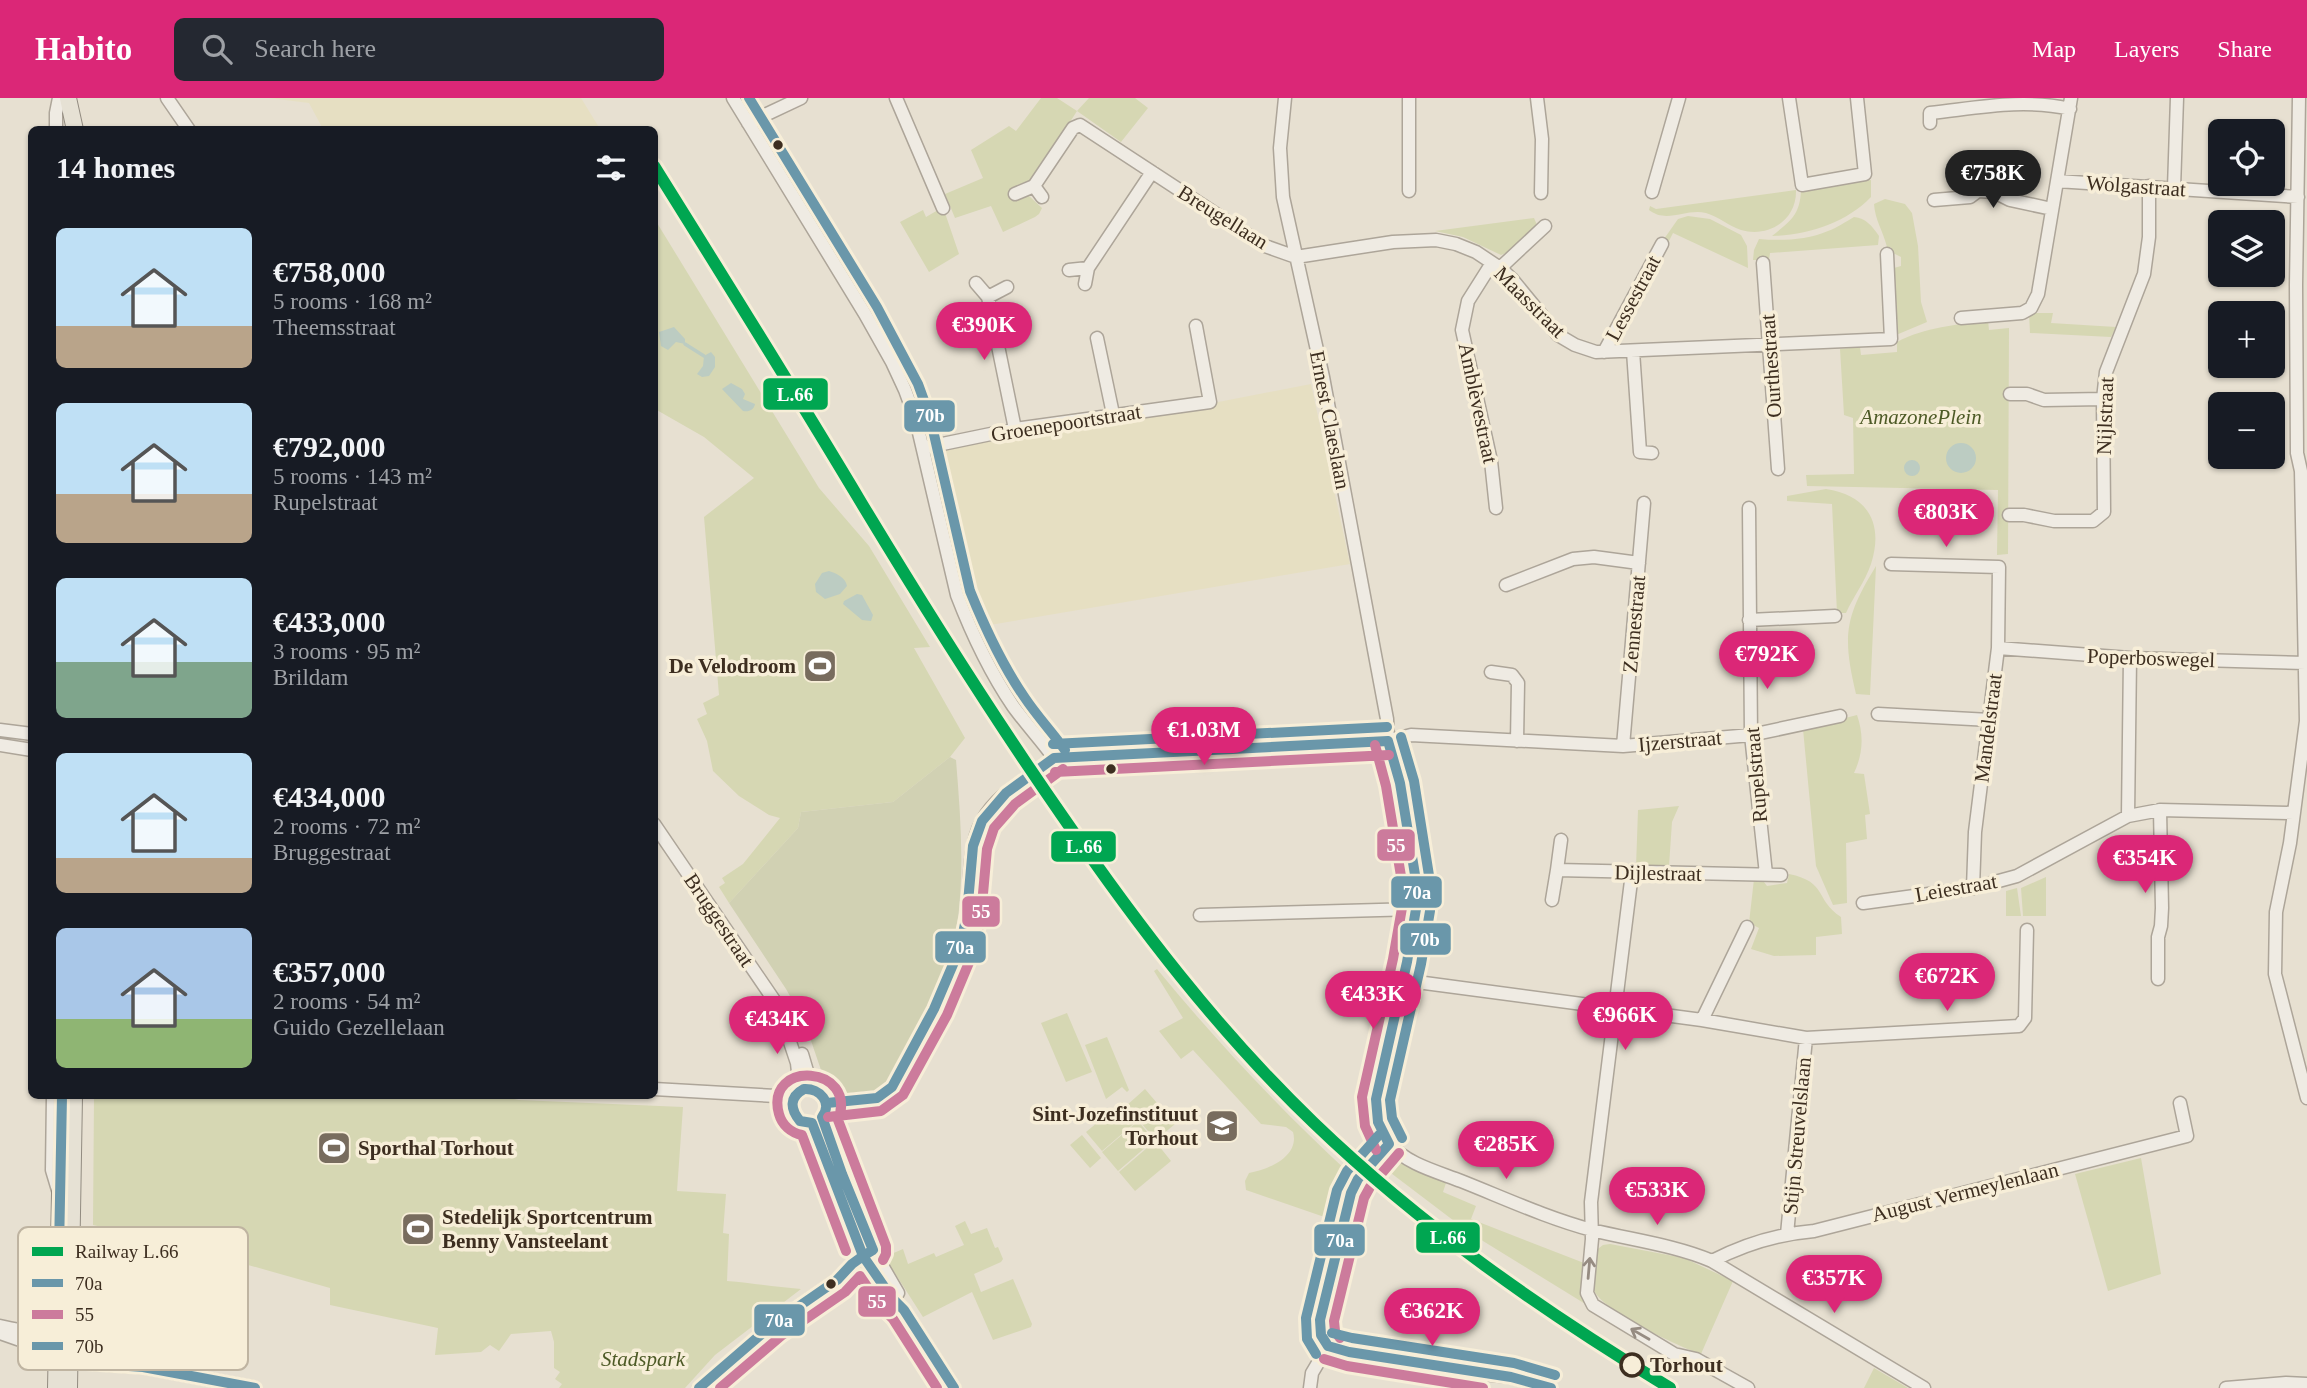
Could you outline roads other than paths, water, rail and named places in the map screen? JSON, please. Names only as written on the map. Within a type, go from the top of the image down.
[{"type":"main road","points":[[64,98],[65,126]]},
{"type":"main road","points":[[64,98],[74,126]]},
{"type":"main road","points":[[61,1227],[62,1099]]},
{"type":"main road","points":[[69,1227],[75,1099]]},
{"type":"main road","points":[[56,1388],[60,1370]]},
{"type":"main road","points":[[67,1370],[69,1388]]},
{"type":"street","points":[[56,126],[55,113],[64,98]]},
{"type":"street","points":[[167,98],[186,126]]},
{"type":"street","points":[[733,98],[892,362],[912,410],[923,448],[954,582],[965,616],[1009,699],[1054,758],[1003,794],[982,822],[972,851],[965,927],[953,967],[892,1087],[877,1098],[827,1103]]},
{"type":"street","points":[[748,123],[801,98]]},
{"type":"street","points":[[896,98],[943,208]]},
{"type":"street","name":"Ernest Claeslaan","points":[[1285,98],[1280,148],[1283,186],[1323,377],[1417,887],[1416,909],[1376,1099],[1378,1122],[1390,1144]]},
{"type":"street","points":[[1409,98],[1409,191]]},
{"type":"street","points":[[1538,98],[1542,139],[1541,193]]},
{"type":"street","points":[[1652,192],[1679,98]]},
{"type":"street","points":[[1789,98],[1802,185],[1865,174],[1857,98]]},
{"type":"street","points":[[2174,188],[2177,98]]},
{"type":"street","points":[[2300,98],[2296,285],[2297,453],[2301,471],[2306,721],[2276,912],[2274,974],[2307,1098]]},
{"type":"street","points":[[1930,123],[1930,113],[2007,104],[2070,104],[2038,294],[2031,308],[2022,313],[1961,318]]},
{"type":"street","name":"Breugellaan","points":[[1034,186],[1073,128],[1080,125],[1265,246],[1296,257]]},
{"type":"street","points":[[1085,284],[1087,268],[1152,172]]},
{"type":"street","name":"Wolgastraat","points":[[2057,181],[2298,197]]},
{"type":"street","points":[[1014,194],[1034,186],[1042,197]]},
{"type":"street","name":"Nijlstraat","points":[[2009,515],[2024,515],[2043,521],[2093,521],[2104,512],[2103,399],[2106,372],[2112,351],[2131,312],[2148,257],[2149,186]]},
{"type":"street","points":[[1934,200],[1970,197],[1978,191],[1994,191],[2010,200],[2052,209]]},
{"type":"street","name":"Amblèvestraat","points":[[1496,508],[1491,461],[1462,330],[1468,301],[1496,266],[1545,226]]},
{"type":"street","name":"Maasstraat","points":[[1296,257],[1393,242],[1436,240],[1456,244],[1476,253],[1512,279],[1558,335],[1574,345],[1604,352],[1891,339],[1887,254]]},
{"type":"street","name":"Lessestraat","points":[[1604,352],[1662,244]]},
{"type":"street","name":"Ourthestraat","points":[[1763,263],[1778,469]]},
{"type":"street","points":[[1069,270],[1087,268]]},
{"type":"street","points":[[976,283],[988,296],[1015,429]]},
{"type":"street","points":[[988,296],[1007,287]]},
{"type":"street","name":"Groenepoortstraat","points":[[923,448],[1015,429],[1210,402],[1196,326]]},
{"type":"street","points":[[1097,338],[1113,414]]},
{"type":"street","points":[[1633,351],[1640,452],[1652,453]]},
{"type":"street","points":[[2010,394],[2027,394],[2044,400],[2103,399]]},
{"type":"street","name":"Zennestraat","points":[[1623,746],[1644,503]]},
{"type":"street","name":"Rupelstraat","points":[[1749,508],[1751,736],[1762,873]]},
{"type":"street","points":[[1506,585],[1573,559],[1594,557],[1640,563]]},
{"type":"street","name":"Mandelstraat","points":[[1891,564],[1999,568],[1998,648],[1975,832],[1973,888]]},
{"type":"street","points":[[1749,620],[1835,616]]},
{"type":"street","name":"Poperboswegel","points":[[1998,648],[2130,659],[2305,661]]},
{"type":"street","points":[[2128,816],[2130,659]]},
{"type":"street","points":[[1492,672],[1512,675],[1518,683],[1517,741]]},
{"type":"street","points":[[1878,714],[1990,720]]},
{"type":"street","name":"Ijzerstraat","points":[[1054,758],[1388,741],[1410,734],[1623,746],[1751,736],[1840,716]]},
{"type":"street","points":[[0,730],[28,734]]},
{"type":"street","points":[[0,745],[28,749]]},
{"type":"street","points":[[2158,979],[2158,937],[2162,908],[2161,810]]},
{"type":"street","name":"Leiestraat","points":[[1863,903],[1973,888],[2017,876],[2128,816],[2161,810],[2293,813]]},
{"type":"street","name":"Bruggestraat","points":[[658,830],[778,1006],[797,1063],[802,1092]]},
{"type":"street","points":[[1552,900],[1561,840]]},
{"type":"street","name":"Dijlestraat","points":[[1557,870],[1762,873]]},
{"type":"street","points":[[1632,873],[1591,1202],[1587,1293],[1593,1305],[1674,1354],[1696,1359],[1748,1388]]},
{"type":"street","points":[[1762,873],[1781,875]]},
{"type":"street","points":[[1200,915],[1416,909]]},
{"type":"street","points":[[1702,1020],[1746,927]]},
{"type":"street","points":[[1402,981],[1702,1020],[1806,1038],[2019,1026],[2025,1018],[2027,930]]},
{"type":"street","name":"Stijn Streuvelslaan","points":[[1787,1234],[1806,1038]]},
{"type":"street","points":[[658,1089],[802,1092],[823,1094],[827,1103]]},
{"type":"street","points":[[802,1092],[791,1106],[795,1117],[800,1121],[817,1120]]},
{"type":"street","points":[[53,1099],[52,1178],[60,1194]]},
{"type":"street","name":"August Vermeylenlaan","points":[[1712,1261],[1730,1252],[1787,1234],[1814,1231],[2188,1136],[2180,1102]]},
{"type":"street","points":[[817,1120],[827,1103]]},
{"type":"street","points":[[817,1120],[868,1253],[892,1298],[904,1310],[954,1388]]},
{"type":"street","points":[[1551,1388],[1528,1385],[1511,1377],[1349,1352],[1328,1346],[1321,1335],[1320,1320],[1349,1202],[1358,1178],[1390,1144],[1411,1160],[1560,1220],[1675,1248],[1712,1261],[1924,1388]]},
{"type":"street","points":[[699,1388],[772,1325],[837,1280],[852,1264],[868,1253]]},
{"type":"street","points":[[0,1326],[18,1332]]},
{"type":"street","points":[[0,1333],[18,1337]]},
{"type":"street","points":[[1310,1388],[1312,1373],[1328,1346]]},
{"type":"street","points":[[159,1370],[256,1388]]},
{"type":"street","points":[[2226,1388],[2286,1382],[2307,1384]]},
{"type":"waterway","points":[[685,344],[704,356]]},
{"type":"rail line","name":"L.66","points":[[658,172],[910,583],[1011,740],[1120,898],[1212,1014],[1314,1123],[1397,1197],[1484,1265],[1576,1329],[1670,1388]]},
{"type":"place","name":"De Velodroom","points":[[820,666]]},
{"type":"place","name":"Sint-Jozefinstituut Torhout","points":[[1222,1126]]},
{"type":"place","name":"Sporthal Torhout","points":[[334,1148]]},
{"type":"place","name":"Stedelijk Sportcentrum Benny Vansteelant","points":[[418,1229]]},
{"type":"place","name":"Torhout","points":[[1632,1365]]},
{"type":"park label","name":"AmazonePlein","points":[[1921,417]]},
{"type":"park label","name":"Stadspark","points":[[643,1359]]}]
